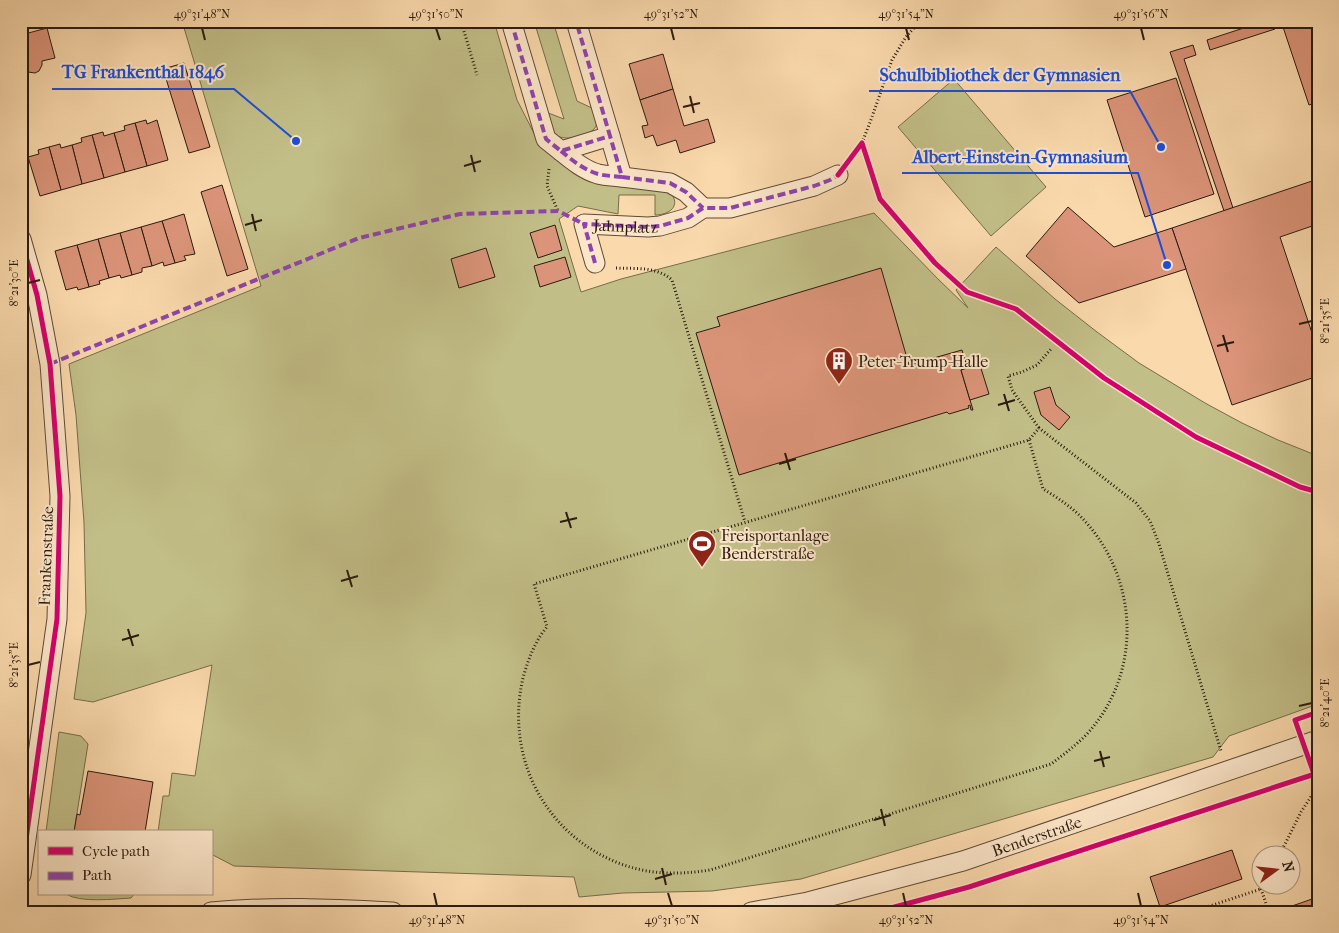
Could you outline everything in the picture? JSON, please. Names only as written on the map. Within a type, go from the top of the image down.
[{"type":"street","points":[[511,21],[546,139],[578,164],[598,174],[670,183],[686,192],[703,208]]},
{"type":"street","points":[[576,21],[622,178]]},
{"type":"street","points":[[561,151],[610,136]]},
{"type":"street","name":"Jahnplatz","points":[[595,263],[584,224],[660,226],[688,218],[703,208],[730,208],[814,186],[838,175]]},
{"type":"street","name":"Frankenstraße","points":[[21,239],[36,295],[50,364],[60,496],[57,619],[21,874]]},
{"type":"street","name":"Benderstraße","points":[[751,912],[808,902],[963,861],[1318,740]]},
{"type":"street","points":[[211,912],[244,908],[311,908],[393,912]]},
{"type":"path","points":[[461,21],[477,75]]},
{"type":"path","points":[[862,142],[892,60],[906,37],[920,21]]},
{"type":"path","points":[[558,211],[547,186],[550,166],[561,151]]},
{"type":"path","points":[[595,263],[597,268],[646,268],[666,275],[672,280],[745,522]]},
{"type":"path","points":[[1051,349],[1037,365],[1008,376],[1012,390],[1039,428],[1136,503],[1150,521],[1159,544],[1227,772]]},
{"type":"path","points":[[1029,440],[1043,489],[1060,499],[1077,513],[1104,546],[1122,586],[1126,608],[1128,631],[1126,654],[1112,697],[1086,735],[1070,750],[1050,764],[710,870],[686,873],[640,870],[617,863],[576,839],[544,804],[524,761],[518,716],[520,693],[525,671],[534,649],[547,627],[534,584],[1029,440],[1039,428]]},
{"type":"path","points":[[1284,846],[1301,812],[1318,786],[1314,774]]},
{"type":"path","points":[[1192,912],[1252,891]]},
{"type":"path","points":[[1265,896],[1269,912]]},
{"type":"shaded area","name":"Freisportanlage Benderstraße","points":[[182,21],[494,21],[517,100],[540,145],[670,192],[675,202],[669,211],[655,215],[655,195],[619,195],[618,214],[578,206],[559,219],[581,292],[621,279],[874,213],[968,308],[956,290],[996,247],[1055,299],[1139,363],[1242,423],[1318,456],[1318,704],[1229,736],[1213,757],[801,879],[712,891],[623,893],[579,897],[574,877],[234,866],[212,855],[212,830],[158,830],[163,796],[169,796],[172,773],[195,776],[212,665],[93,702],[74,699],[86,613],[84,523],[76,415],[69,364],[261,286]]},
{"type":"shaded area","points":[[534,21],[553,21],[577,101],[596,110],[596,126],[583,136],[563,138],[553,133],[550,128],[543,111],[564,119]]},
{"type":"shaded area","points":[[954,79],[1046,187],[991,236],[898,127]]},
{"type":"shaded area","points":[[59,732],[81,736],[88,744],[74,830],[46,830]]},
{"type":"shaded area","points":[[70,896],[132,896],[131,898],[97,900]]},
{"type":"building","points":[[1220,21],[1243,21],[1222,28]]},
{"type":"building","points":[[1261,21],[1272,21],[1275,29],[1210,50],[1207,40]]},
{"type":"building","points":[[1281,21],[1318,21],[1318,102],[1309,105]]},
{"type":"building","points":[[47,28],[55,58],[42,61],[39,71],[35,73],[28,72],[24,66],[21,67],[21,35]]},
{"type":"building","points":[[1193,45],[1196,55],[1184,59],[1233,208],[1224,211],[1170,52]]},
{"type":"building","points":[[663,54],[673,89],[640,100],[629,64]]},
{"type":"building","points":[[184,63],[210,147],[189,153],[163,69]]},
{"type":"building","points":[[1176,78],[1214,194],[1145,217],[1107,100]]},
{"type":"building","points":[[673,89],[684,126],[708,119],[715,142],[680,153],[676,140],[657,146],[653,135],[645,138],[642,126],[648,125],[640,100]]},
{"type":"building","points":[[146,120],[147,124],[157,120],[168,160],[147,166],[135,123]]},
{"type":"building","points":[[135,123],[147,166],[125,172],[114,133],[125,130],[124,126]]},
{"type":"building","points":[[103,132],[104,136],[114,133],[125,172],[104,178],[92,135]]},
{"type":"building","points":[[92,135],[104,178],[82,184],[72,145],[82,142],[81,138]]},
{"type":"building","points":[[60,144],[61,148],[72,145],[82,184],[61,190],[49,147]]},
{"type":"building","points":[[49,147],[61,190],[40,196],[28,157],[39,154],[38,150]]},
{"type":"building","points":[[1318,179],[1318,224],[1280,237],[1312,333],[1318,331],[1318,376],[1232,405],[1172,228]]},
{"type":"building","points":[[222,185],[248,269],[227,276],[201,192]]},
{"type":"building","points":[[1068,207],[1114,247],[1172,228],[1186,269],[1079,303],[1026,256]]},
{"type":"building","points":[[184,214],[195,254],[184,256],[186,260],[175,263],[162,221]]},
{"type":"building","points":[[162,221],[175,263],[164,266],[163,262],[152,266],[141,227]]},
{"type":"building","points":[[555,225],[562,250],[538,258],[530,233]]},
{"type":"building","points":[[141,227],[152,266],[142,268],[142,272],[132,275],[120,233]]},
{"type":"building","points":[[120,233],[132,275],[121,278],[120,275],[109,278],[98,239]]},
{"type":"building","points":[[98,239],[109,278],[99,281],[100,284],[89,287],[77,245]]},
{"type":"building","points":[[77,245],[89,287],[78,290],[77,287],[66,290],[55,251]]},
{"type":"building","points":[[486,248],[495,277],[459,288],[451,259]]},
{"type":"building","points":[[565,257],[571,277],[540,287],[534,266]]},
{"type":"building","name":"Peter-Trump-Halle","points":[[881,268],[909,365],[962,350],[967,368],[961,370],[973,410],[971,410],[970,405],[968,406],[969,408],[949,414],[947,412],[739,475],[696,333],[720,326],[717,317]]},
{"type":"building","points":[[979,362],[989,394],[970,400],[961,370],[967,368],[966,365]]},
{"type":"building","points":[[1050,387],[1056,405],[1070,417],[1059,430],[1041,415],[1034,392]]},
{"type":"building","points":[[88,771],[153,782],[145,830],[74,830],[77,814],[80,815]]},
{"type":"building","points":[[1232,850],[1242,879],[1160,907],[1150,877]]},
{"type":"building","points":[[1318,897],[1318,912],[1290,912],[1289,907]]},
{"type":"marked path","points":[[511,21],[546,139],[561,151],[610,136],[576,21]]},
{"type":"marked path","points":[[561,151],[588,170],[598,174],[622,177],[610,136]]},
{"type":"marked path","points":[[595,263],[584,224],[660,226],[688,218],[703,208],[730,208],[814,186],[830,180],[841,172]]},
{"type":"marked path","points":[[622,177],[670,183],[686,192],[703,208]]},
{"type":"marked path","points":[[50,364],[359,238],[460,214],[558,211],[584,224]]},
{"type":"cycle path","points":[[838,175],[862,143],[880,199],[935,263],[967,292],[1016,309],[1104,378],[1196,437],[1300,487],[1318,492]]},
{"type":"cycle path","points":[[21,239],[37,295],[50,364],[60,496],[57,619],[21,875]]},
{"type":"cycle path","points":[[1314,774],[1295,720],[1318,712]]},
{"type":"cycle path","points":[[876,912],[969,887],[1318,773]]},
{"type":"place","name":"TG Frankenthal 1846","points":[[296,141]]},
{"type":"place","name":"Schulbibliothek der Gymnasien","points":[[1161,147]]},
{"type":"place","name":"Albert-Einstein-Gymnasium","points":[[1167,265]]},
{"type":"place","name":"Peter-Trump-Halle","points":[[839,385]]},
{"type":"place","name":"Freisportanlage Benderstraße","points":[[702,568]]}]
